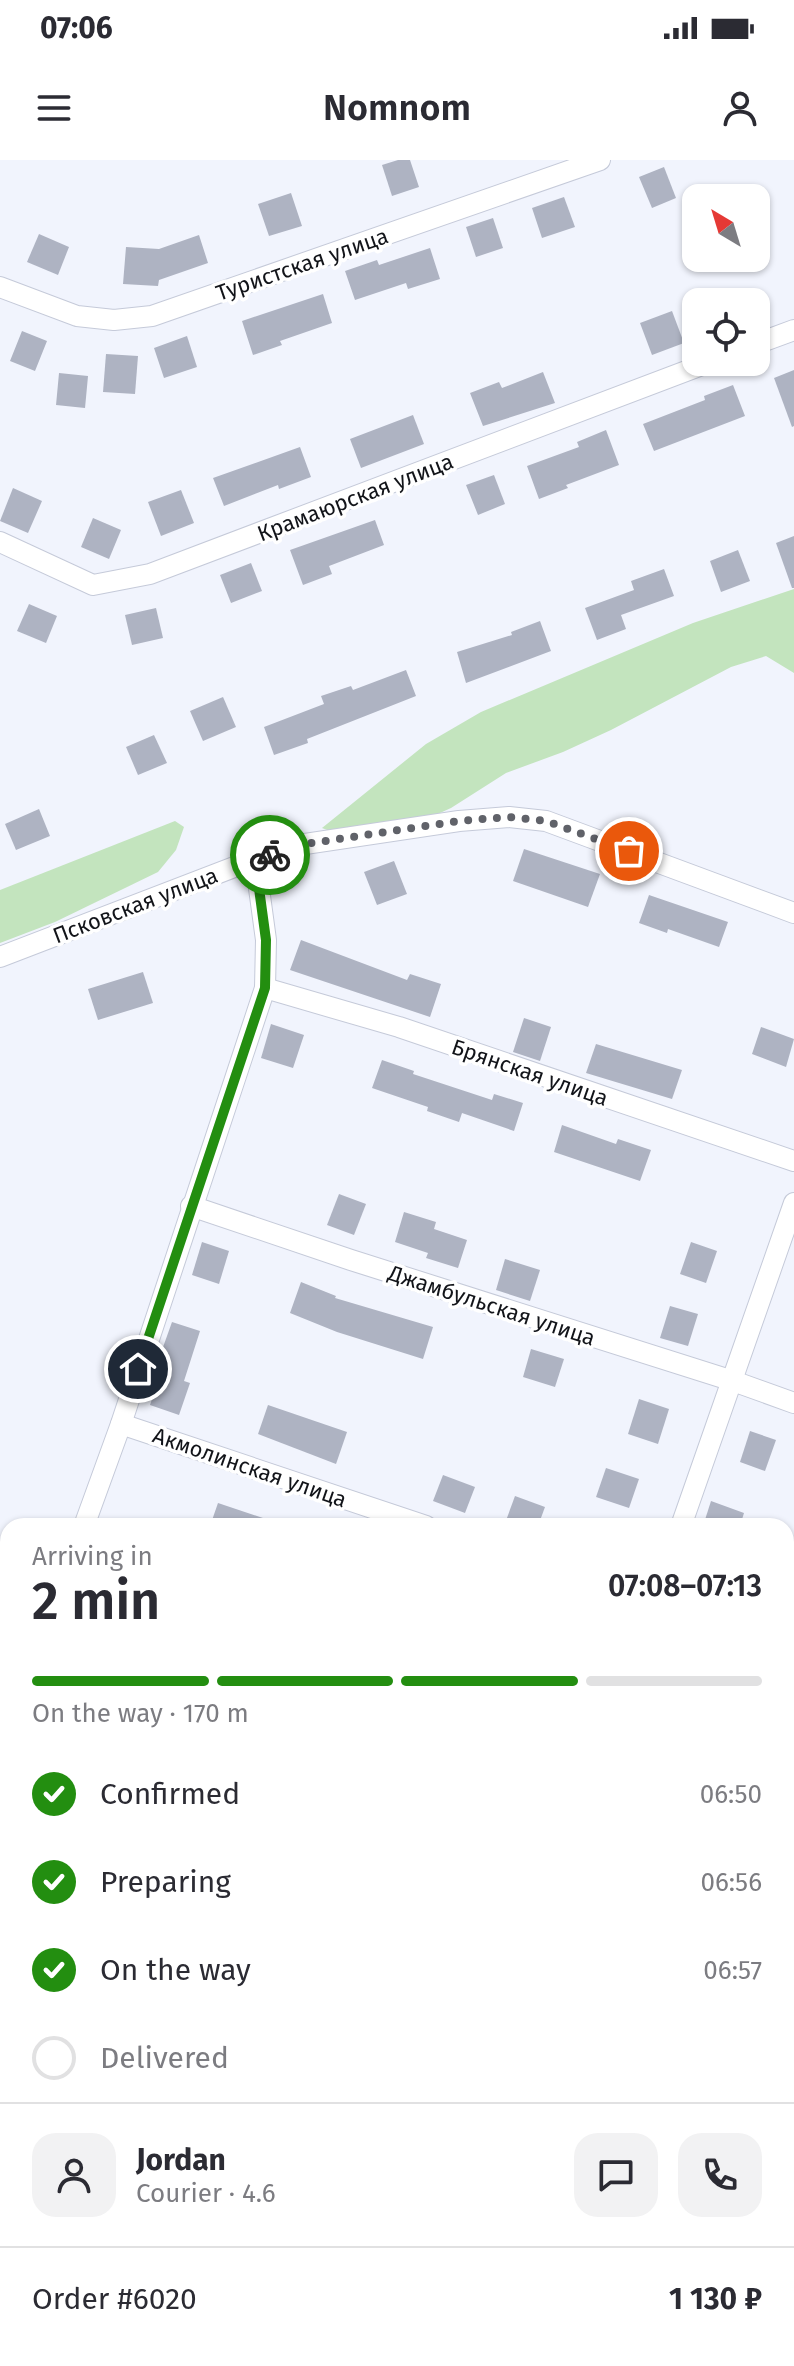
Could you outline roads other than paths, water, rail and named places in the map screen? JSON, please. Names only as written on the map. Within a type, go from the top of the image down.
[{"type":"street","name":"Туристская улица","points":[[0,287],[77,316],[114,320],[152,316],[600,160]]},
{"type":"street","points":[[770,339],[794,330]]},
{"type":"street","name":"Крамаюрская улица","points":[[0,542],[93,585],[122,581],[150,574],[682,373]]},
{"type":"street","name":"Псковская улица","points":[[0,957],[255,859],[305,844],[459,821],[509,817],[546,821],[794,913]]},
{"type":"street","points":[[87,1518],[265,988],[266,940],[255,859]]},
{"type":"street","name":"Брянская улица","points":[[265,988],[399,1027],[794,1161]]},
{"type":"street","points":[[684,1518],[794,1203]]},
{"type":"street","name":"Джамбульская улица","points":[[191,1206],[794,1403]]},
{"type":"street","name":"Акмолинская улица","points":[[121,1424],[402,1518]]}]
